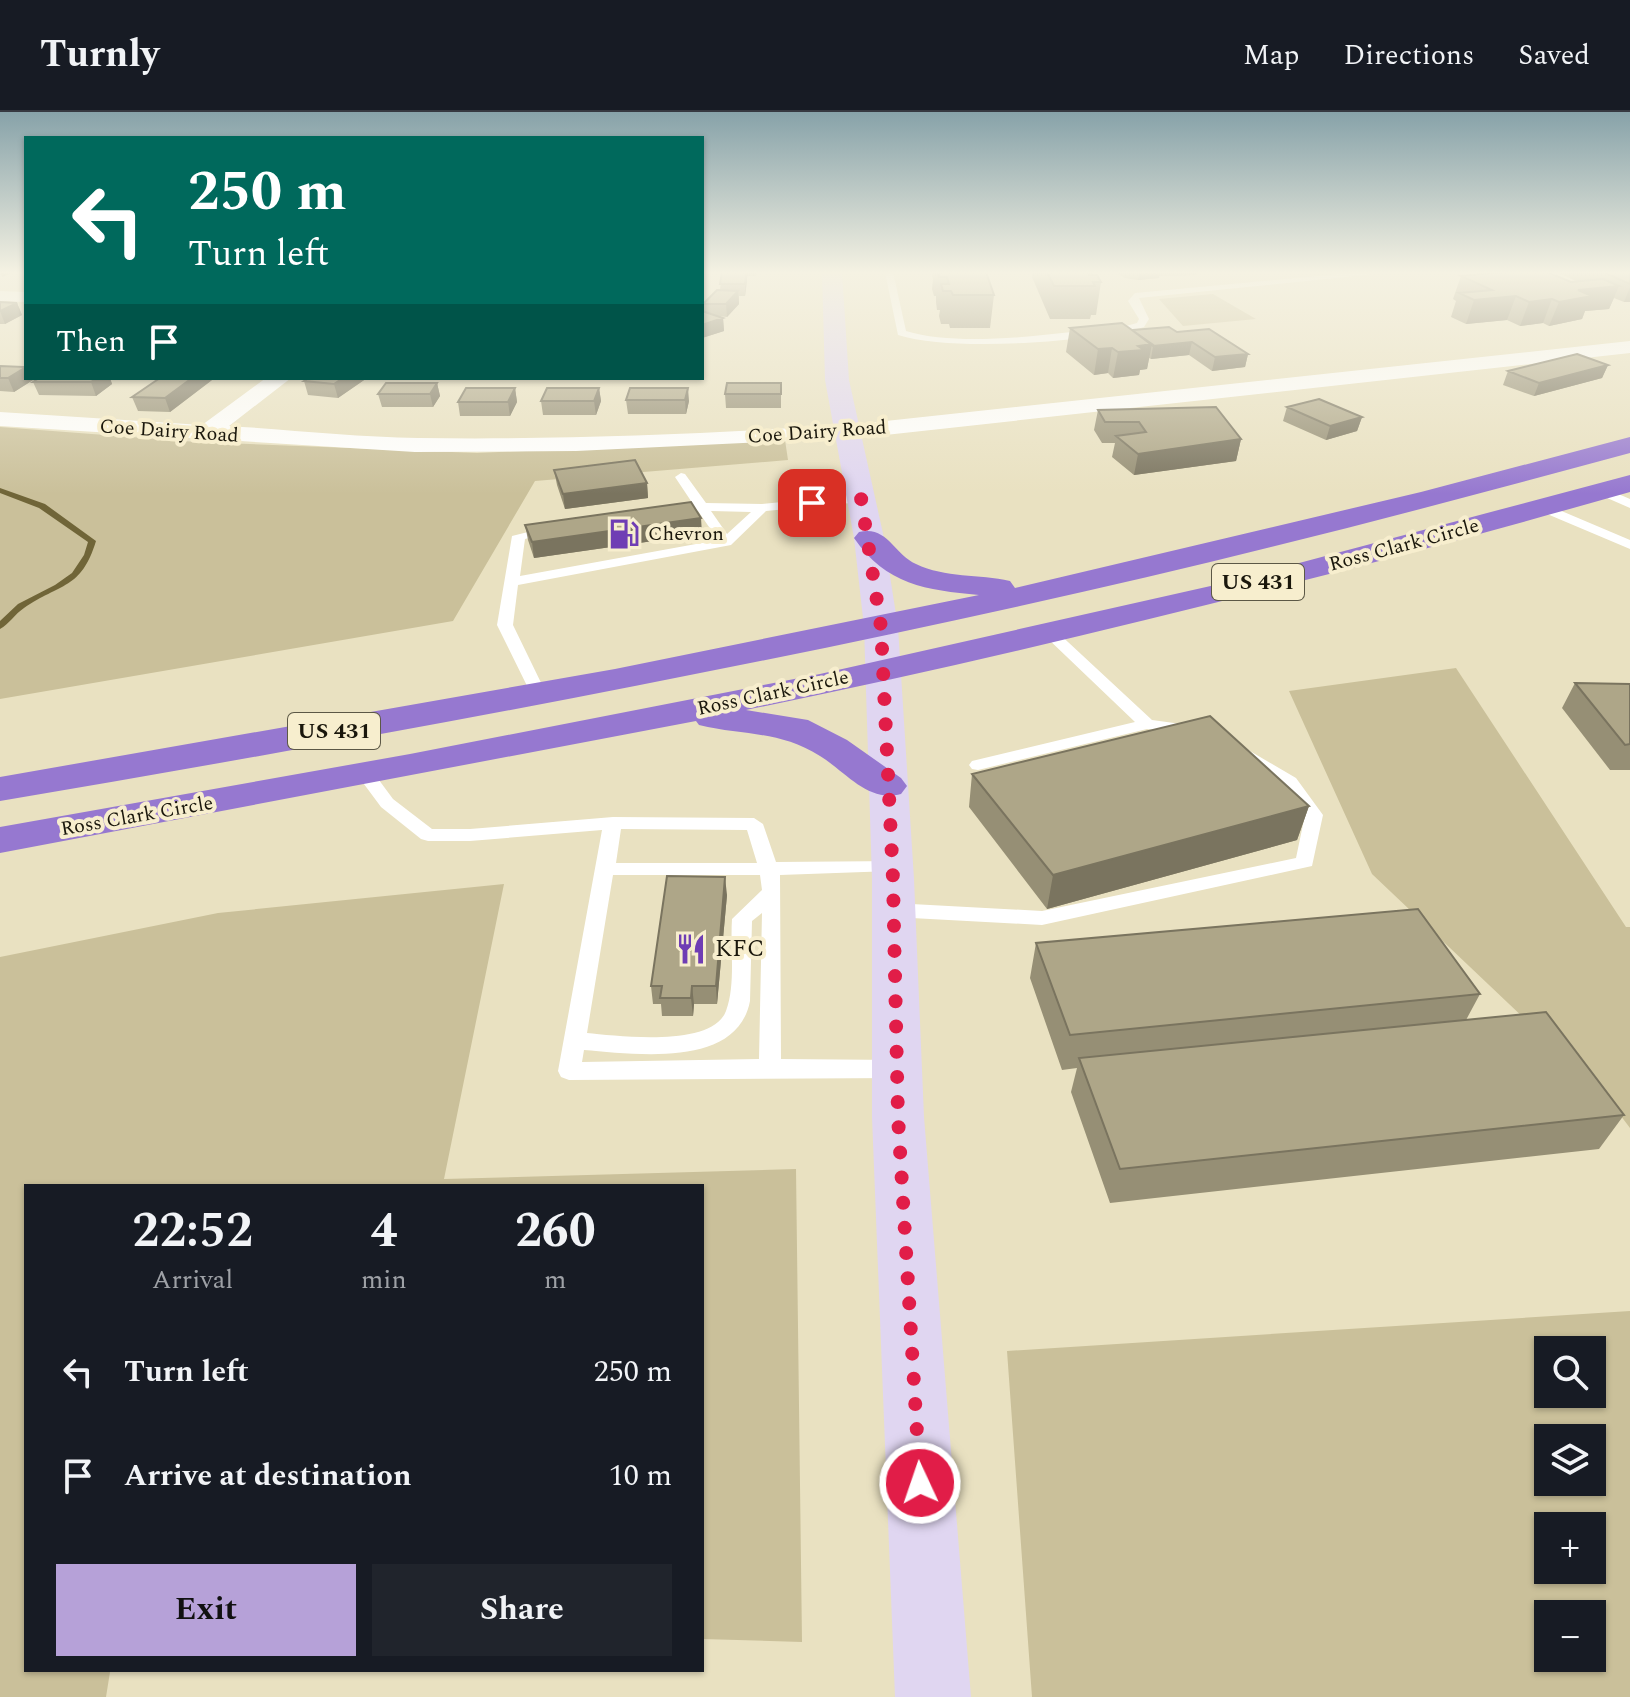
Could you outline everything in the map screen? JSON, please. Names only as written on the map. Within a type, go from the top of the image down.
[{"type":"highway","name":"Ross Clark Circle","points":[[0,840],[367,776],[677,713],[1058,588],[1464,491],[1630,445]]},
{"type":"highway","points":[[1464,491],[1513,517]]},
{"type":"highway","name":"Ross Clark Circle","points":[[0,789],[538,693],[882,648],[1049,632],[1341,562],[1545,508],[1621,493]]},
{"type":"highway","points":[[865,518],[902,570],[937,582],[986,588],[1058,588]]},
{"type":"highway","points":[[677,713],[795,728],[834,748],[887,786]]},
{"type":"street","points":[[835,346],[837,380],[865,518],[882,648],[898,1069],[933,1697]]},
{"type":"street","name":"Coe Dairy Road","points":[[0,419],[476,446],[846,432],[1630,347]]},
{"type":"street","points":[[206,433],[277,380]]},
{"type":"lane","points":[[681,477],[726,542]]},
{"type":"lane","points":[[660,516],[699,507],[762,508],[865,518]]},
{"type":"lane","points":[[511,582],[653,556],[681,544],[726,542],[762,508]]},
{"type":"lane","points":[[1545,508],[1630,545]]},
{"type":"lane","points":[[538,693],[505,625],[511,582],[519,536],[561,531]]},
{"type":"lane","points":[[644,542],[653,556]]},
{"type":"lane","points":[[611,547],[621,562]]},
{"type":"lane","points":[[565,554],[573,571]]},
{"type":"lane","points":[[1049,632],[1147,724]]},
{"type":"lane","points":[[893,910],[1042,918],[1305,862],[1314,815],[1290,782],[1248,754],[1197,731],[1147,724],[978,765]]},
{"type":"lane","points":[[367,776],[387,803],[428,835],[470,835],[613,823],[754,824],[769,869],[772,892],[770,1068]]},
{"type":"lane","points":[[613,823],[569,1071],[898,1069]]},
{"type":"lane","points":[[605,869],[892,865]]},
{"type":"lane","points":[[576,1041],[679,1045],[706,1040],[724,1029],[737,1015],[742,919],[772,892]]},
{"type":"shaded area","points":[[0,427],[197,442],[477,453],[785,440],[788,460],[535,481],[453,621],[0,699]]},
{"type":"shaded area","points":[[1456,668],[1626,927],[1630,927],[1630,1128],[1605,1095],[1372,874],[1289,691]]},
{"type":"shaded area","points":[[504,884],[444,1179],[796,1169],[802,1642],[704,1639],[704,1184],[24,1184],[24,1672],[110,1672],[106,1697],[0,1697],[0,957],[218,913]]},
{"type":"shaded area","points":[[1630,1311],[1630,1697],[1032,1697],[1007,1351]]},
{"type":"building","points":[[1094,346],[1138,346],[1144,350],[1118,352],[1112,348],[1098,349]]},
{"type":"building","points":[[1198,346],[1235,346],[1248,354],[1215,357]]},
{"type":"building","points":[[1577,354],[1608,365],[1539,383],[1508,371]]},
{"type":"building","points":[[0,366],[24,367],[8,378],[0,378]]},
{"type":"building","points":[[36,380],[94,380],[91,382],[33,382]]},
{"type":"building","points":[[157,380],[189,380],[165,398],[132,397]]},
{"type":"building","points":[[306,380],[340,380],[334,384]]},
{"type":"building","points":[[386,383],[437,383],[430,394],[378,394]]},
{"type":"building","points":[[727,383],[781,383],[781,394],[725,394]]},
{"type":"building","points":[[466,388],[515,388],[508,402],[458,402]]},
{"type":"building","points":[[547,388],[599,388],[594,401],[541,401]]},
{"type":"building","points":[[630,388],[688,388],[685,400],[626,400]]},
{"type":"building","points":[[1319,399],[1362,417],[1330,426],[1287,407]]},
{"type":"building","points":[[1216,407],[1241,439],[1138,454],[1116,436],[1146,432],[1139,422],[1105,422],[1098,410]]},
{"type":"building","points":[[635,460],[647,483],[563,494],[554,470]]},
{"type":"building","points":[[691,502],[701,518],[532,542],[525,525]]},
{"type":"building","points":[[1575,683],[1630,684],[1630,744],[1625,745]]},
{"type":"building","points":[[1210,716],[1309,806],[1053,875],[972,774]]},
{"type":"building","name":"KFC","points":[[667,876],[725,877],[716,986],[692,986],[691,998],[660,998],[662,986],[651,986]]},
{"type":"building","points":[[1418,909],[1480,994],[1070,1035],[1036,943]]},
{"type":"building","points":[[1546,1012],[1624,1115],[1120,1169],[1079,1058]]},
{"type":"waterway","points":[[0,490],[42,506],[92,541],[88,555],[75,575],[21,606],[0,626]]},
{"type":"place","name":"Chevron","points":[[624,534]]},
{"type":"place","name":"KFC","points":[[691,949]]},
{"type":"route","points":[[812,503],[861,498],[881,627],[893,879],[898,1117],[920,1483]]}]
